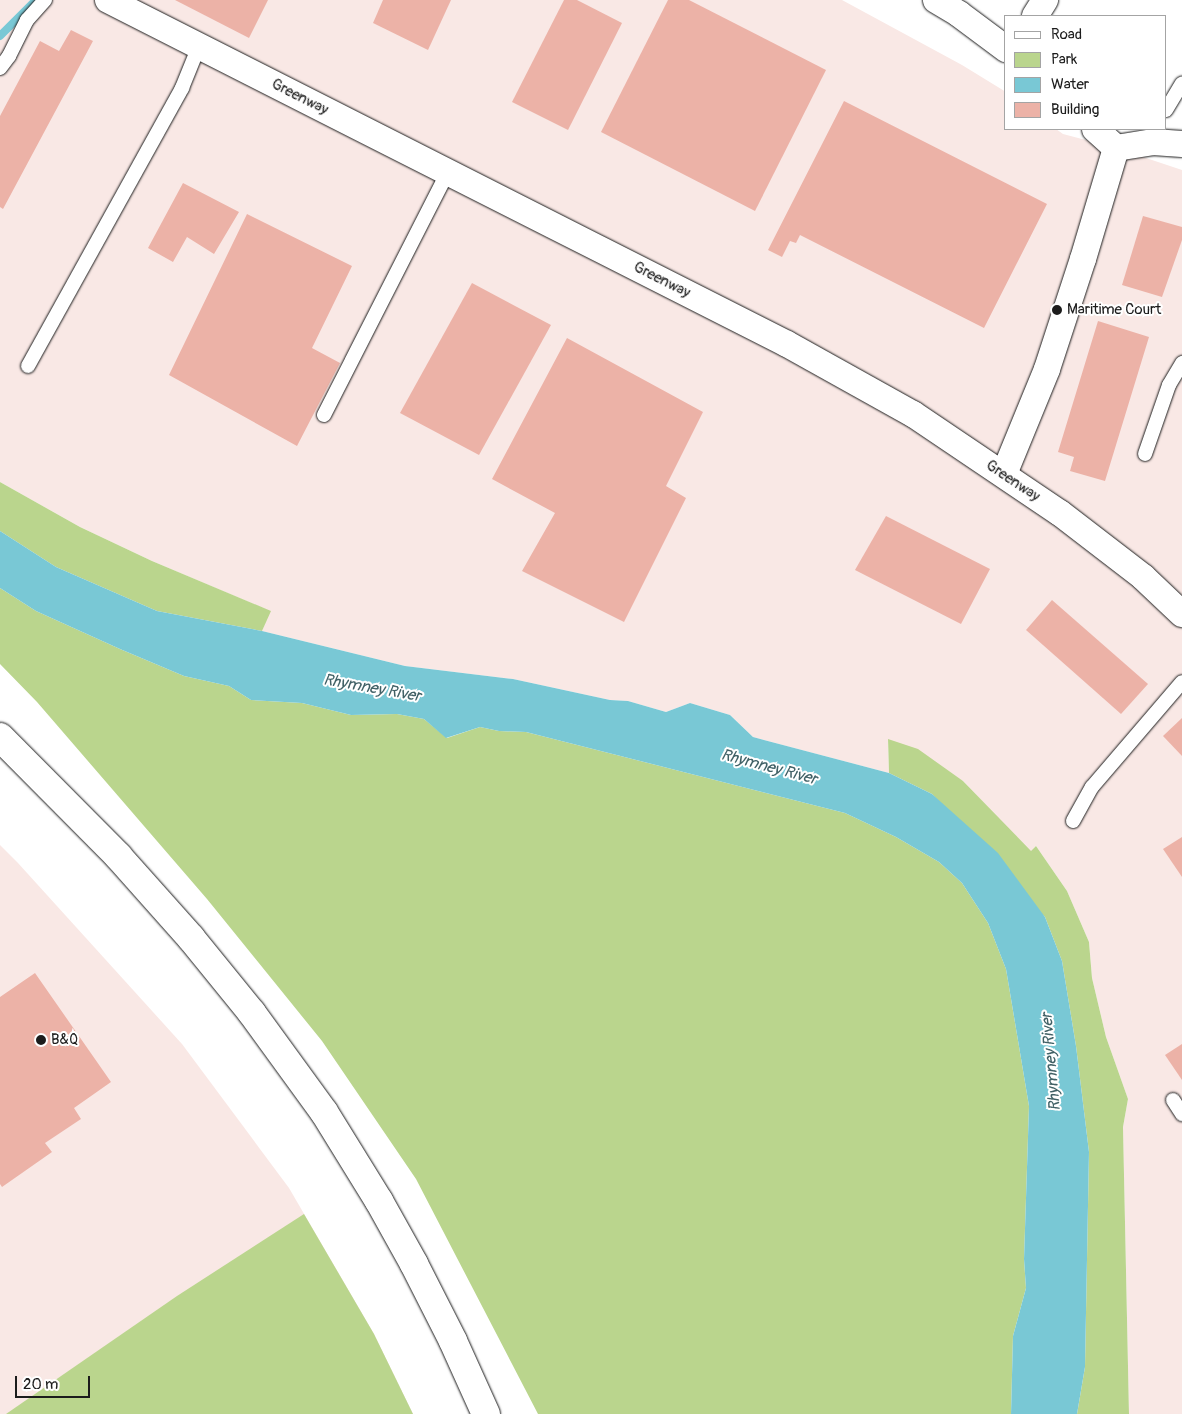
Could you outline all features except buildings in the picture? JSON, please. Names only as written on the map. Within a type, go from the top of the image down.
[{"type":"main road","points":[[0,738],[118,856],[192,938],[252,1013],[324,1112],[414,1264],[453,1341],[486,1414]]},
{"type":"street","name":"Greenway","points":[[108,0],[787,344],[913,414],[1004,474],[1143,577],[1182,614]]},
{"type":"street","points":[[936,0],[959,14],[1004,48]]},
{"type":"street","points":[[1036,15],[1045,0]]},
{"type":"street","points":[[1096,130],[1116,148]]},
{"type":"street","points":[[1116,148],[1156,135],[1182,144]]},
{"type":"street","points":[[1004,474],[1047,370],[1084,259],[1116,148]]},
{"type":"lane","points":[[0,68],[9,56],[27,20],[45,0]]},
{"type":"lane","points":[[28,366],[182,88],[199,46]]},
{"type":"lane","points":[[1167,108],[1182,83]]},
{"type":"lane","points":[[324,415],[448,172]]},
{"type":"lane","points":[[1145,454],[1169,385],[1182,363]]},
{"type":"lane","points":[[1073,821],[1092,787],[1182,682]]},
{"type":"lane","points":[[1173,1100],[1182,1114]]},
{"type":"shaded area","points":[[0,0],[842,0],[962,65],[1004,91],[1004,130],[1057,130],[1063,134],[1116,148],[1182,170],[1182,1414],[1129,1414],[1123,1127],[1128,1099],[1106,1037],[1092,978],[1089,942],[1067,891],[1036,846],[1031,852],[963,781],[888,740],[889,773],[753,737],[730,715],[690,703],[666,712],[628,701],[610,700],[513,679],[405,666],[262,631],[270,611],[152,561],[80,527],[0,482]]},
{"type":"shaded area","points":[[0,845],[182,1044],[289,1188],[374,1334],[413,1414],[0,1414]]},
{"type":"green space","points":[[0,482],[80,527],[152,561],[271,611],[262,631],[157,611],[56,567],[0,531]]},
{"type":"green space","points":[[0,588],[36,611],[120,649],[184,676],[229,686],[251,700],[302,703],[351,715],[397,714],[424,719],[447,738],[480,727],[499,731],[526,732],[845,813],[896,837],[939,862],[962,883],[988,923],[1006,969],[1029,1106],[1024,1259],[1026,1288],[1013,1336],[1011,1414],[538,1414],[416,1179],[322,1041],[207,899],[37,702],[0,664]]},
{"type":"green space","points":[[888,739],[918,749],[963,781],[1031,851],[1036,846],[1067,891],[1089,942],[1092,978],[1106,1037],[1128,1099],[1123,1127],[1129,1414],[1077,1414],[1085,1367],[1089,1152],[1076,1046],[1062,961],[1045,917],[932,794],[889,773]]},
{"type":"green space","points":[[304,1214],[374,1334],[413,1414],[6,1414],[177,1296]]},
{"type":"water","name":"Rhymney River","points":[[0,531],[56,567],[157,611],[262,631],[405,666],[513,679],[610,700],[628,701],[666,712],[690,703],[730,715],[753,737],[889,773],[932,794],[998,853],[1045,917],[1062,961],[1076,1046],[1089,1152],[1085,1367],[1077,1414],[1011,1414],[1013,1336],[1026,1288],[1024,1259],[1029,1106],[1006,969],[988,923],[962,883],[939,862],[896,837],[845,813],[526,732],[499,731],[480,727],[446,738],[424,719],[397,714],[351,715],[302,703],[251,700],[229,686],[184,676],[120,649],[36,611],[0,588]]},
{"type":"waterway","points":[[0,36],[35,1]]},
{"type":"place","name":"Maritime Court","points":[[1057,310]]},
{"type":"place","name":"B&Q","points":[[41,1040]]}]
